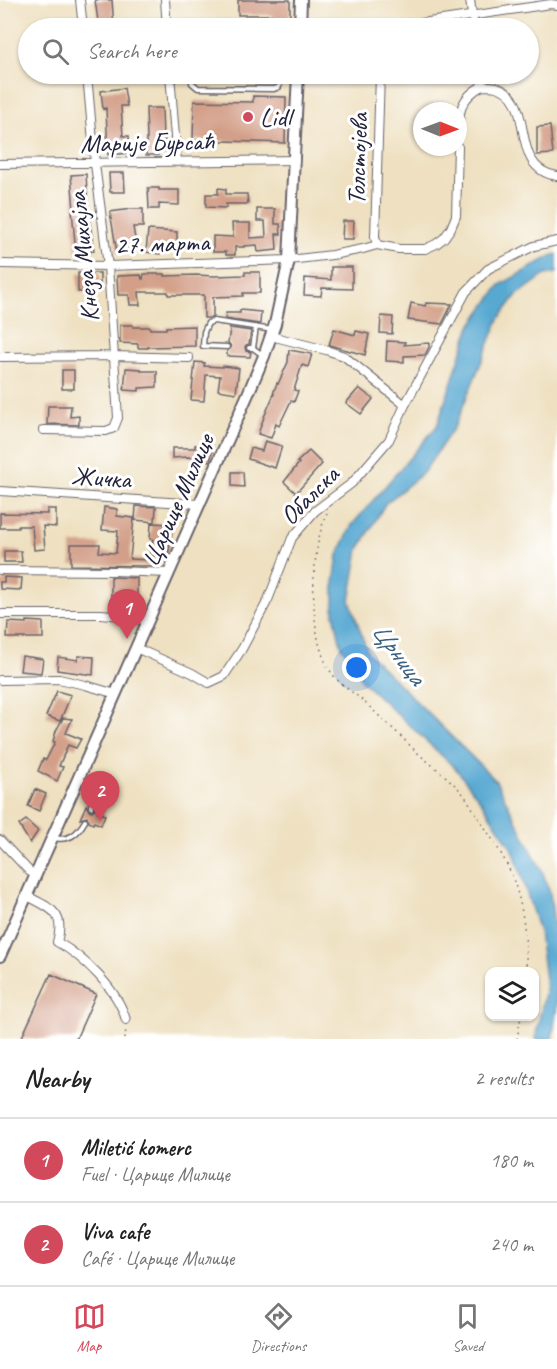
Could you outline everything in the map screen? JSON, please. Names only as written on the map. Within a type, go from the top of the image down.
[{"type":"main road","points":[[300,18],[301,0]]},
{"type":"main road","name":"Царице Милице","points":[[0,956],[264,356],[272,333],[289,260],[298,84]]},
{"type":"street","points":[[80,0],[82,18]]},
{"type":"street","points":[[165,0],[166,18]]},
{"type":"street","points":[[470,0],[472,18]]},
{"type":"street","points":[[453,18],[557,5]]},
{"type":"street","name":"Кнеза Михајла","points":[[43,430],[106,431],[114,428],[118,418],[108,266],[88,84]]},
{"type":"street","points":[[171,84],[177,162]]},
{"type":"street","name":"Толстојева","points":[[377,245],[375,237],[380,84]]},
{"type":"street","points":[[463,102],[471,92],[482,86],[496,87],[507,92],[516,102],[524,142],[532,161],[540,169],[557,176]]},
{"type":"street","points":[[377,245],[399,249],[425,249],[444,238],[452,228],[456,216],[458,156]]},
{"type":"street","name":"Марије Бурсаћ","points":[[0,164],[295,160]]},
{"type":"street","name":"Обалска","points":[[136,648],[209,683],[224,676],[268,600],[292,538],[315,511],[352,483],[388,440],[466,292],[488,269],[534,246],[557,241]]},
{"type":"street","name":"27. марта","points":[[0,264],[108,266],[289,260],[332,255],[377,245]]},
{"type":"street","points":[[272,333],[344,356],[405,405]]},
{"type":"street","points":[[0,357],[189,358]]},
{"type":"street","name":"Жичка","points":[[0,491],[199,504]]},
{"type":"street","points":[[0,570],[169,573]]},
{"type":"street","points":[[0,614],[101,614],[148,621]]},
{"type":"street","points":[[0,680],[59,680],[116,694]]},
{"type":"street","points":[[0,840],[29,871],[36,874]]},
{"type":"street","points":[[27,896],[49,907],[56,915],[60,921],[57,942],[69,949],[103,979],[121,1007],[126,1020]]},
{"type":"lane","points":[[193,84],[198,88],[274,89],[279,87],[279,84]]},
{"type":"lane","points":[[227,347],[203,346],[204,332],[208,323],[214,321],[256,327],[272,333]]},
{"type":"lane","points":[[256,327],[251,348],[264,356]]},
{"type":"lane","points":[[79,777],[88,785],[91,807]]},
{"type":"lane","points":[[53,837],[63,839],[75,835],[85,821]]},
{"type":"path","points":[[327,503],[327,512],[318,538],[313,601],[318,637],[327,665],[331,673],[464,795],[503,857],[512,877],[519,900],[525,940],[526,967]]},
{"type":"path","points":[[125,1039],[126,1020]]},
{"type":"path","points":[[517,1039],[520,1021]]},
{"type":"water","points":[[557,254],[557,273],[545,275],[516,296],[499,319],[455,426],[423,473],[385,504],[359,549],[350,601],[368,653],[496,781],[543,873],[550,893],[557,948],[557,1006],[552,1039],[535,1039],[546,988],[539,932],[514,852],[483,804],[456,769],[363,682],[341,645],[334,614],[334,583],[338,555],[352,525],[437,426],[470,327],[500,285]]},
{"type":"building","points":[[95,0],[112,0],[113,18],[98,18]]},
{"type":"building","points":[[238,0],[290,0],[290,18],[272,18],[272,15],[238,15]]},
{"type":"building","points":[[124,88],[127,106],[121,106],[123,136],[129,136],[130,153],[108,155],[106,108],[103,109],[101,91]]},
{"type":"building","points":[[253,96],[286,97],[285,143],[193,140],[194,101],[253,102]]},
{"type":"building","points":[[146,108],[162,108],[166,151],[158,151],[158,155],[146,155]]},
{"type":"building","points":[[550,126],[553,154],[537,155],[537,127]]},
{"type":"building","points":[[109,173],[124,173],[125,192],[110,192]]},
{"type":"building","points":[[86,174],[94,251],[76,253],[71,175]]},
{"type":"building","points":[[148,188],[179,190],[179,205],[159,204],[159,209],[149,209]]},
{"type":"building","points":[[218,188],[226,189],[226,194],[247,194],[248,204],[226,204],[226,208],[206,207],[206,194],[218,194]]},
{"type":"building","points":[[143,209],[143,227],[133,227],[137,250],[117,253],[110,212]]},
{"type":"building","points":[[257,209],[275,209],[275,224],[280,224],[281,234],[276,234],[277,250],[258,252],[257,245],[235,247],[235,255],[213,252],[213,236],[233,237],[232,223],[250,223],[250,238],[266,237],[265,221],[257,221]]},
{"type":"building","points":[[343,221],[354,221],[353,239],[342,239]]},
{"type":"building","points":[[148,230],[177,232],[177,250],[160,250],[160,254],[146,252]]},
{"type":"building","points":[[331,267],[352,267],[352,289],[322,288],[321,296],[304,295],[305,278],[331,280]]},
{"type":"building","points":[[245,272],[260,272],[260,293],[213,297],[213,317],[209,318],[204,318],[204,295],[139,292],[140,305],[130,305],[129,295],[118,295],[117,276],[141,275],[143,279],[144,274],[214,276],[245,275]]},
{"type":"building","points":[[78,273],[100,273],[100,292],[78,292]]},
{"type":"building","points":[[411,303],[425,306],[426,303],[452,304],[442,324],[408,320]]},
{"type":"building","points":[[240,310],[261,312],[260,324],[225,319],[226,313],[240,313]]},
{"type":"building","points":[[381,316],[393,317],[392,334],[380,333]]},
{"type":"building","points":[[120,325],[150,327],[150,329],[195,326],[195,346],[138,348],[138,344],[120,343]]},
{"type":"building","points":[[230,328],[251,331],[249,344],[245,347],[246,351],[251,352],[250,357],[227,356],[227,351],[231,348],[228,343]]},
{"type":"building","points":[[334,329],[355,335],[356,331],[369,334],[365,355],[329,345]]},
{"type":"building","points":[[387,341],[405,342],[404,345],[429,343],[429,347],[425,355],[404,356],[404,362],[386,361]]},
{"type":"building","points":[[289,350],[312,354],[308,367],[302,365],[294,390],[298,391],[294,402],[291,401],[279,426],[276,424],[271,438],[258,434],[277,383],[288,362]]},
{"type":"building","points":[[195,362],[205,363],[204,366],[239,368],[236,393],[218,390],[220,376],[206,375],[204,401],[191,400]]},
{"type":"building","points":[[126,368],[157,371],[157,387],[139,388],[139,391],[124,390]]},
{"type":"building","points":[[62,370],[74,370],[74,389],[62,389]]},
{"type":"building","points":[[359,388],[373,399],[361,414],[346,403]]},
{"type":"building","points":[[48,406],[71,406],[70,417],[79,416],[79,425],[47,424]]},
{"type":"building","points":[[265,441],[282,446],[275,468],[248,459],[251,448],[262,451]]},
{"type":"building","points":[[195,445],[213,448],[210,461],[188,457],[172,458],[172,448],[195,448]]},
{"type":"building","points":[[309,451],[322,464],[296,493],[284,482],[299,463],[297,462]]},
{"type":"building","points":[[232,472],[243,472],[244,487],[232,486]]},
{"type":"building","points":[[136,506],[156,507],[155,522],[135,520]]},
{"type":"building","points":[[104,507],[117,509],[117,516],[134,518],[130,559],[152,560],[152,566],[71,565],[71,544],[100,544],[99,552],[116,553],[118,531],[102,530]]},
{"type":"building","points":[[47,509],[56,509],[56,527],[43,526],[45,549],[34,550],[32,526],[0,528],[0,513],[47,514]]},
{"type":"building","points":[[151,523],[172,524],[167,559],[149,555],[153,539],[150,539]]},
{"type":"building","points":[[4,551],[21,551],[22,562],[4,562]]},
{"type":"building","points":[[4,577],[22,578],[21,590],[0,589],[0,582],[4,582]]},
{"type":"building","points":[[111,577],[137,578],[137,597],[111,596]]},
{"type":"building","points":[[27,621],[43,622],[43,638],[7,638],[8,622],[27,623]]},
{"type":"building","points":[[22,656],[43,659],[41,673],[20,671]]},
{"type":"building","points":[[78,656],[94,657],[93,675],[57,670],[58,657],[78,660]]},
{"type":"building","points":[[57,691],[71,695],[60,721],[46,716]]},
{"type":"building","points":[[63,718],[72,719],[66,733],[81,739],[76,748],[68,745],[59,766],[63,767],[57,781],[38,771],[55,742],[53,741],[56,731]]},
{"type":"building","points":[[35,789],[46,794],[39,811],[28,806]]},
{"type":"building","points":[[86,805],[89,811],[95,808],[105,815],[101,825],[89,822],[87,817],[80,819]]},
{"type":"building","points":[[26,820],[38,831],[30,843],[19,825]]},
{"type":"building","points":[[51,974],[96,994],[76,1039],[21,1039]]},
{"type":"place","name":"Lidl","points":[[248,117]]},
{"type":"place","name":"Miletić komerc","points":[[127,639]]},
{"type":"place","name":"Viva cafe","points":[[100,821]]},
{"type":"water label","name":"Црница","points":[[399,653]]}]
